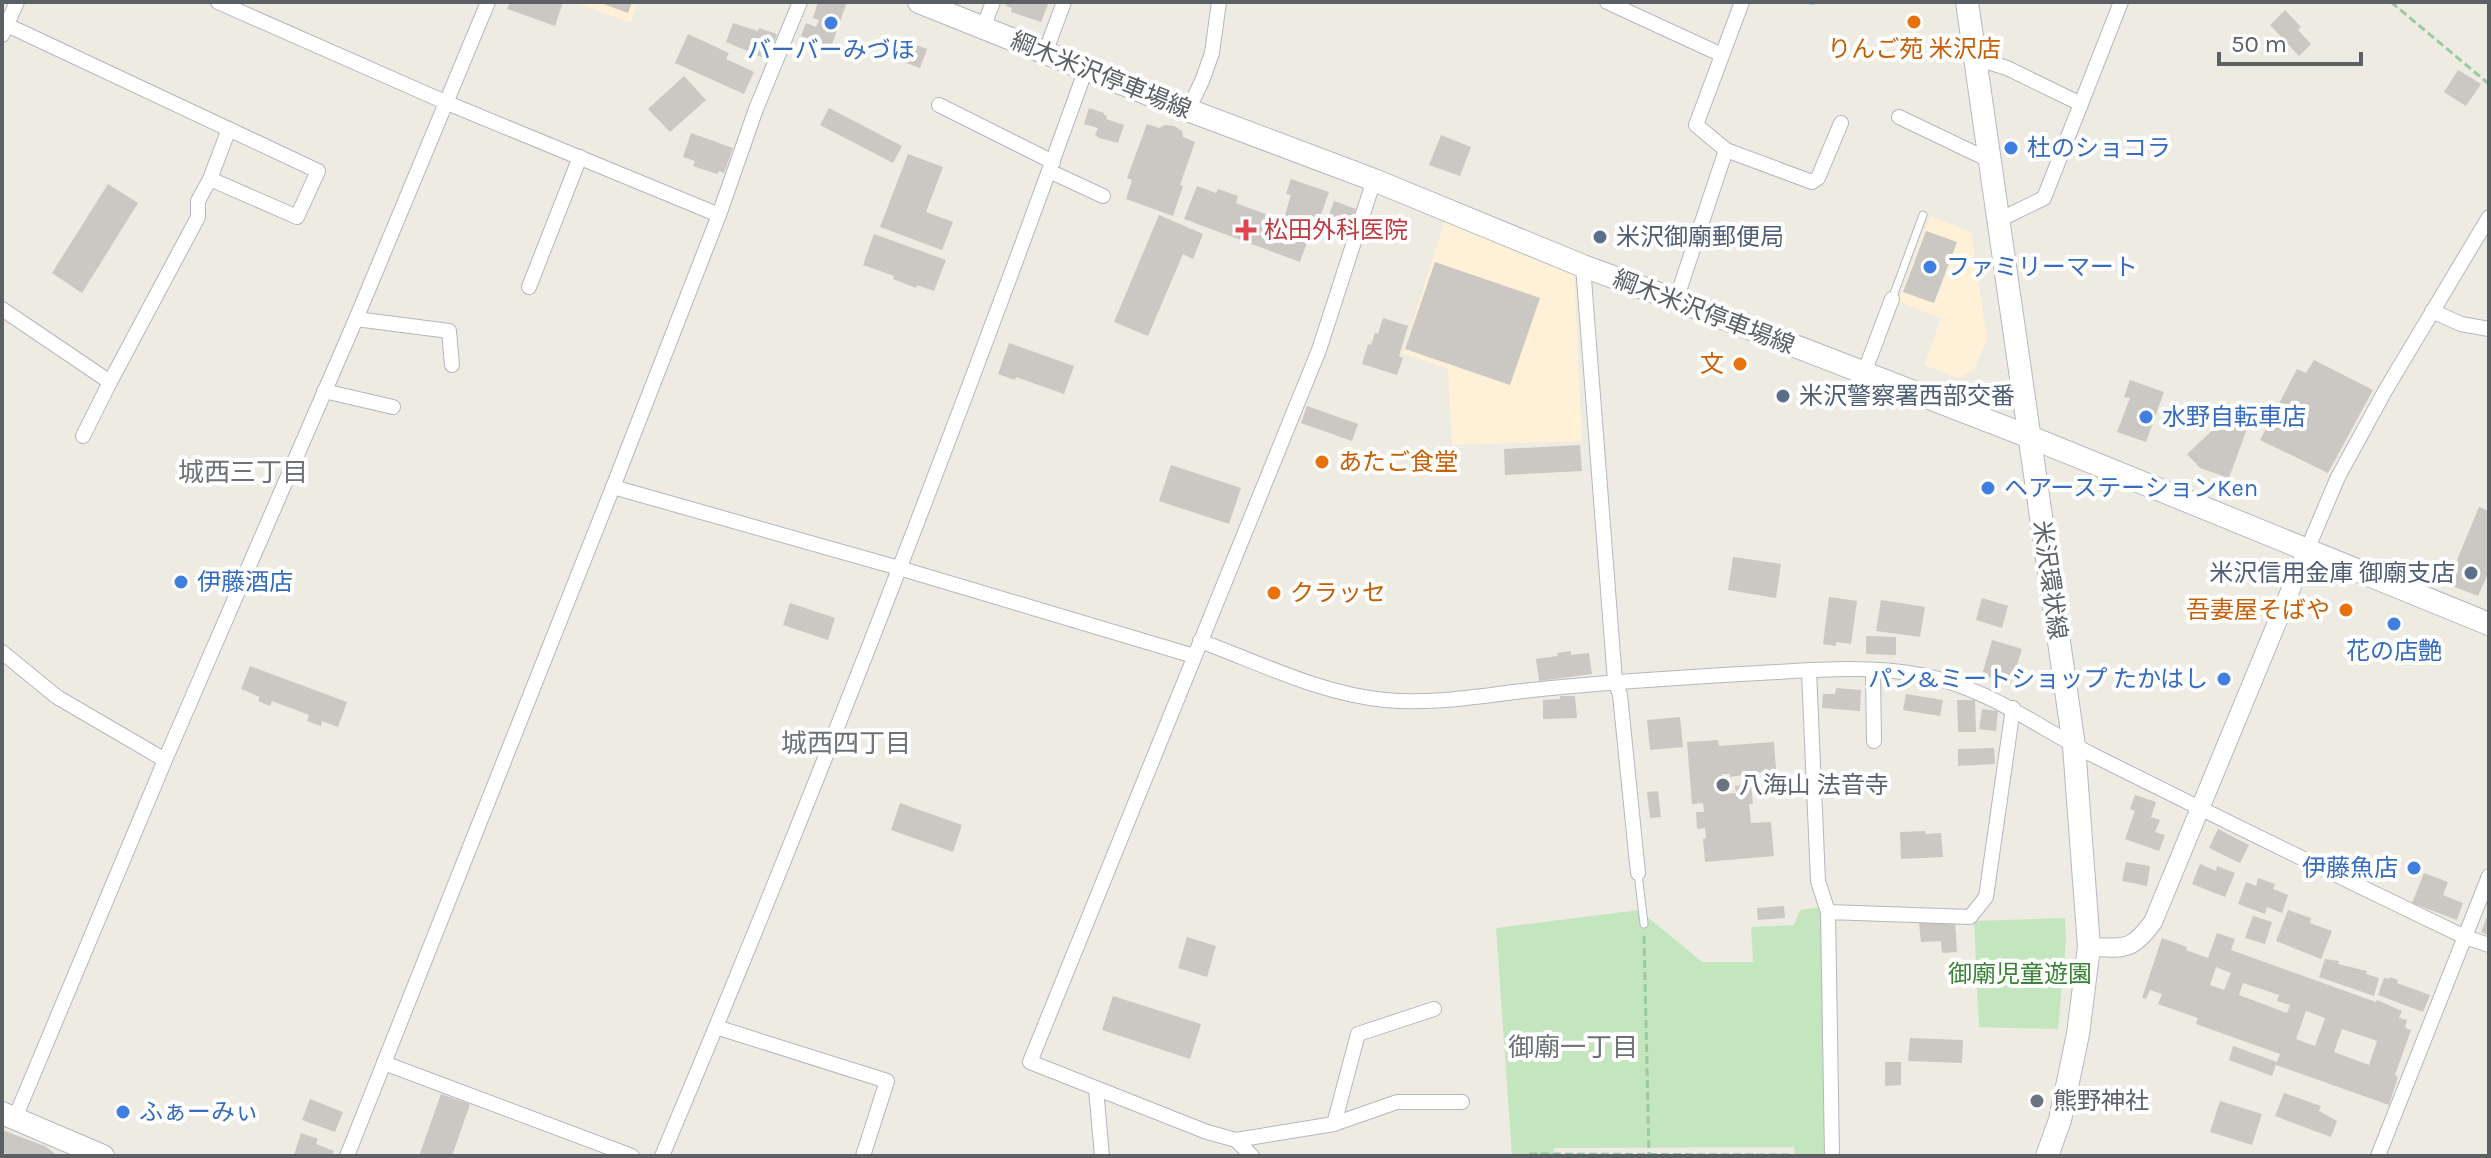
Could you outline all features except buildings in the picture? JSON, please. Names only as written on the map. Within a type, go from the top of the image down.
[{"type":"main road","name":"綱木米沢停車場線","points":[[919,2],[1188,110],[1374,180],[1583,266],[2030,437],[2489,624]]},
{"type":"main road","name":"米沢環状線","points":[[1967,2],[2074,746],[2089,947],[2078,1034],[2060,1120],[2047,1156]]},
{"type":"main road","points":[[8,1116],[103,1156]]},
{"type":"street","points":[[17,2],[4,30],[318,171],[297,217],[210,179]]},
{"type":"street","points":[[218,2],[445,102],[719,215]]},
{"type":"street","points":[[8,1116],[356,319],[488,2]]},
{"type":"street","points":[[347,1156],[613,487],[719,215],[756,109],[800,2]]},
{"type":"street","points":[[983,28],[993,2]]},
{"type":"street","points":[[1045,53],[1064,2]]},
{"type":"street","points":[[1188,110],[1212,53],[1219,2]]},
{"type":"street","points":[[1607,2],[1722,55]]},
{"type":"street","points":[[1742,2],[1696,125],[1726,150],[1812,182],[1818,178],[1841,123]]},
{"type":"street","points":[[1997,221],[2044,198],[2121,2]]},
{"type":"street","points":[[1975,58],[2007,68],[2081,104]]},
{"type":"street","points":[[662,1156],[899,568],[1014,270],[1086,69]]},
{"type":"street","points":[[939,105],[1103,196]]},
{"type":"street","points":[[1899,117],[1989,160]]},
{"type":"street","points":[[83,436],[198,217],[198,201],[229,129]]},
{"type":"street","points":[[1676,300],[1726,150]]},
{"type":"street","points":[[529,287],[580,157]]},
{"type":"street","points":[[1374,180],[1319,350],[1030,1062],[1207,1132],[1236,1140],[1334,1124],[1397,1102],[1462,1102]]},
{"type":"street","points":[[2089,947],[2120,948],[2138,942],[2153,922],[2338,477],[2432,311],[2488,221]]},
{"type":"street","points":[[1583,266],[1615,681],[1620,695],[1638,873]]},
{"type":"street","points":[[1864,373],[1892,299]]},
{"type":"street","points":[[2,309],[110,382]]},
{"type":"street","points":[[2432,311],[2461,324],[2489,329]]},
{"type":"street","points":[[356,319],[449,331],[452,365]]},
{"type":"street","points":[[324,391],[393,407]]},
{"type":"street","points":[[613,487],[1194,656]]},
{"type":"street","points":[[1200,641],[1329,690],[1384,700],[1429,701],[1615,681],[1809,671],[1921,675],[1971,688],[2013,708],[2074,746],[2465,937],[2489,945]]},
{"type":"street","points":[[2,652],[57,697],[165,760]]},
{"type":"street","points":[[1809,671],[1818,881],[1828,912],[1832,1156]]},
{"type":"street","points":[[1873,671],[1874,741]]},
{"type":"street","points":[[1828,912],[1970,917],[1986,897],[2013,708]]},
{"type":"street","points":[[2378,1156],[2489,876]]},
{"type":"street","points":[[1334,1124],[1358,1034],[1434,1009]]},
{"type":"street","points":[[716,1027],[887,1081],[863,1156]]},
{"type":"street","points":[[384,1063],[632,1156]]},
{"type":"street","points":[[1096,1089],[1102,1156]]},
{"type":"street","points":[[1236,1140],[1252,1156]]},
{"type":"lane","points":[[1892,299],[1923,215]]},
{"type":"lane","points":[[1638,873],[1644,924]]},
{"type":"path","points":[[2391,2],[2489,84]]},
{"type":"path","points":[[1644,924],[1649,1154]]},
{"type":"path","points":[[1529,1154],[1789,1155]]},
{"type":"shaded area","points":[[573,2],[638,2],[631,23]]},
{"type":"shaded area","points":[[1930,216],[1971,232],[1987,339],[1974,370],[1958,378],[1924,365],[1941,318],[1898,302]]},
{"type":"shaded area","points":[[1445,220],[1574,270],[1582,441],[1452,445],[1448,369],[1403,353]]},
{"type":"green space","points":[[1822,907],[1829,1156],[1795,1156],[1794,1147],[1554,1148],[1553,1156],[1512,1156],[1496,928],[1639,910],[1702,962],[1753,962],[1751,927],[1794,925],[1800,910]]},
{"type":"green space","name":"御廟児童遊園","points":[[2065,918],[2066,942],[2058,1029],[1979,1027],[1974,921]]},
{"type":"place","name":"りんご苑 米沢店","points":[[1914,22]]},
{"type":"place","name":"バーバーみづほ","points":[[831,23]]},
{"type":"place","name":"杜のショコラ","points":[[2011,148]]},
{"type":"place","name":"松田外科医院","points":[[1246,230]]},
{"type":"place","name":"米沢御廟郵便局","points":[[1600,237]]},
{"type":"place","name":"ファミリーマート","points":[[1930,267]]},
{"type":"place","name":"文","points":[[1740,364]]},
{"type":"place","name":"米沢警察署西部交番","points":[[1783,396]]},
{"type":"place","name":"水野自転車店","points":[[2146,417]]},
{"type":"place","name":"あたご食堂","points":[[1322,462]]},
{"type":"place","name":"ヘアーステーションKen","points":[[1988,488]]},
{"type":"place","name":"米沢信用金庫 御廟支店","points":[[2471,573]]},
{"type":"place","name":"伊藤酒店","points":[[181,582]]},
{"type":"place","name":"クラッセ","points":[[1274,593]]},
{"type":"place","name":"吾妻屋そばや","points":[[2346,610]]},
{"type":"place","name":"花の店艶","points":[[2394,624]]},
{"type":"place","name":"パン&ミートショップ たかはし","points":[[2224,679]]},
{"type":"place","name":"八海山 法音寺","points":[[1723,785]]},
{"type":"place","name":"伊藤魚店","points":[[2414,868]]},
{"type":"place","name":"熊野神社","points":[[2037,1101]]},
{"type":"place","name":"ふぁーみぃ","points":[[123,1112]]},
{"type":"district","name":"城西三丁目","points":[[243,472]]},
{"type":"district","name":"城西四丁目","points":[[846,743]]},
{"type":"district","name":"御廟一丁目","points":[[1573,1047]]}]
